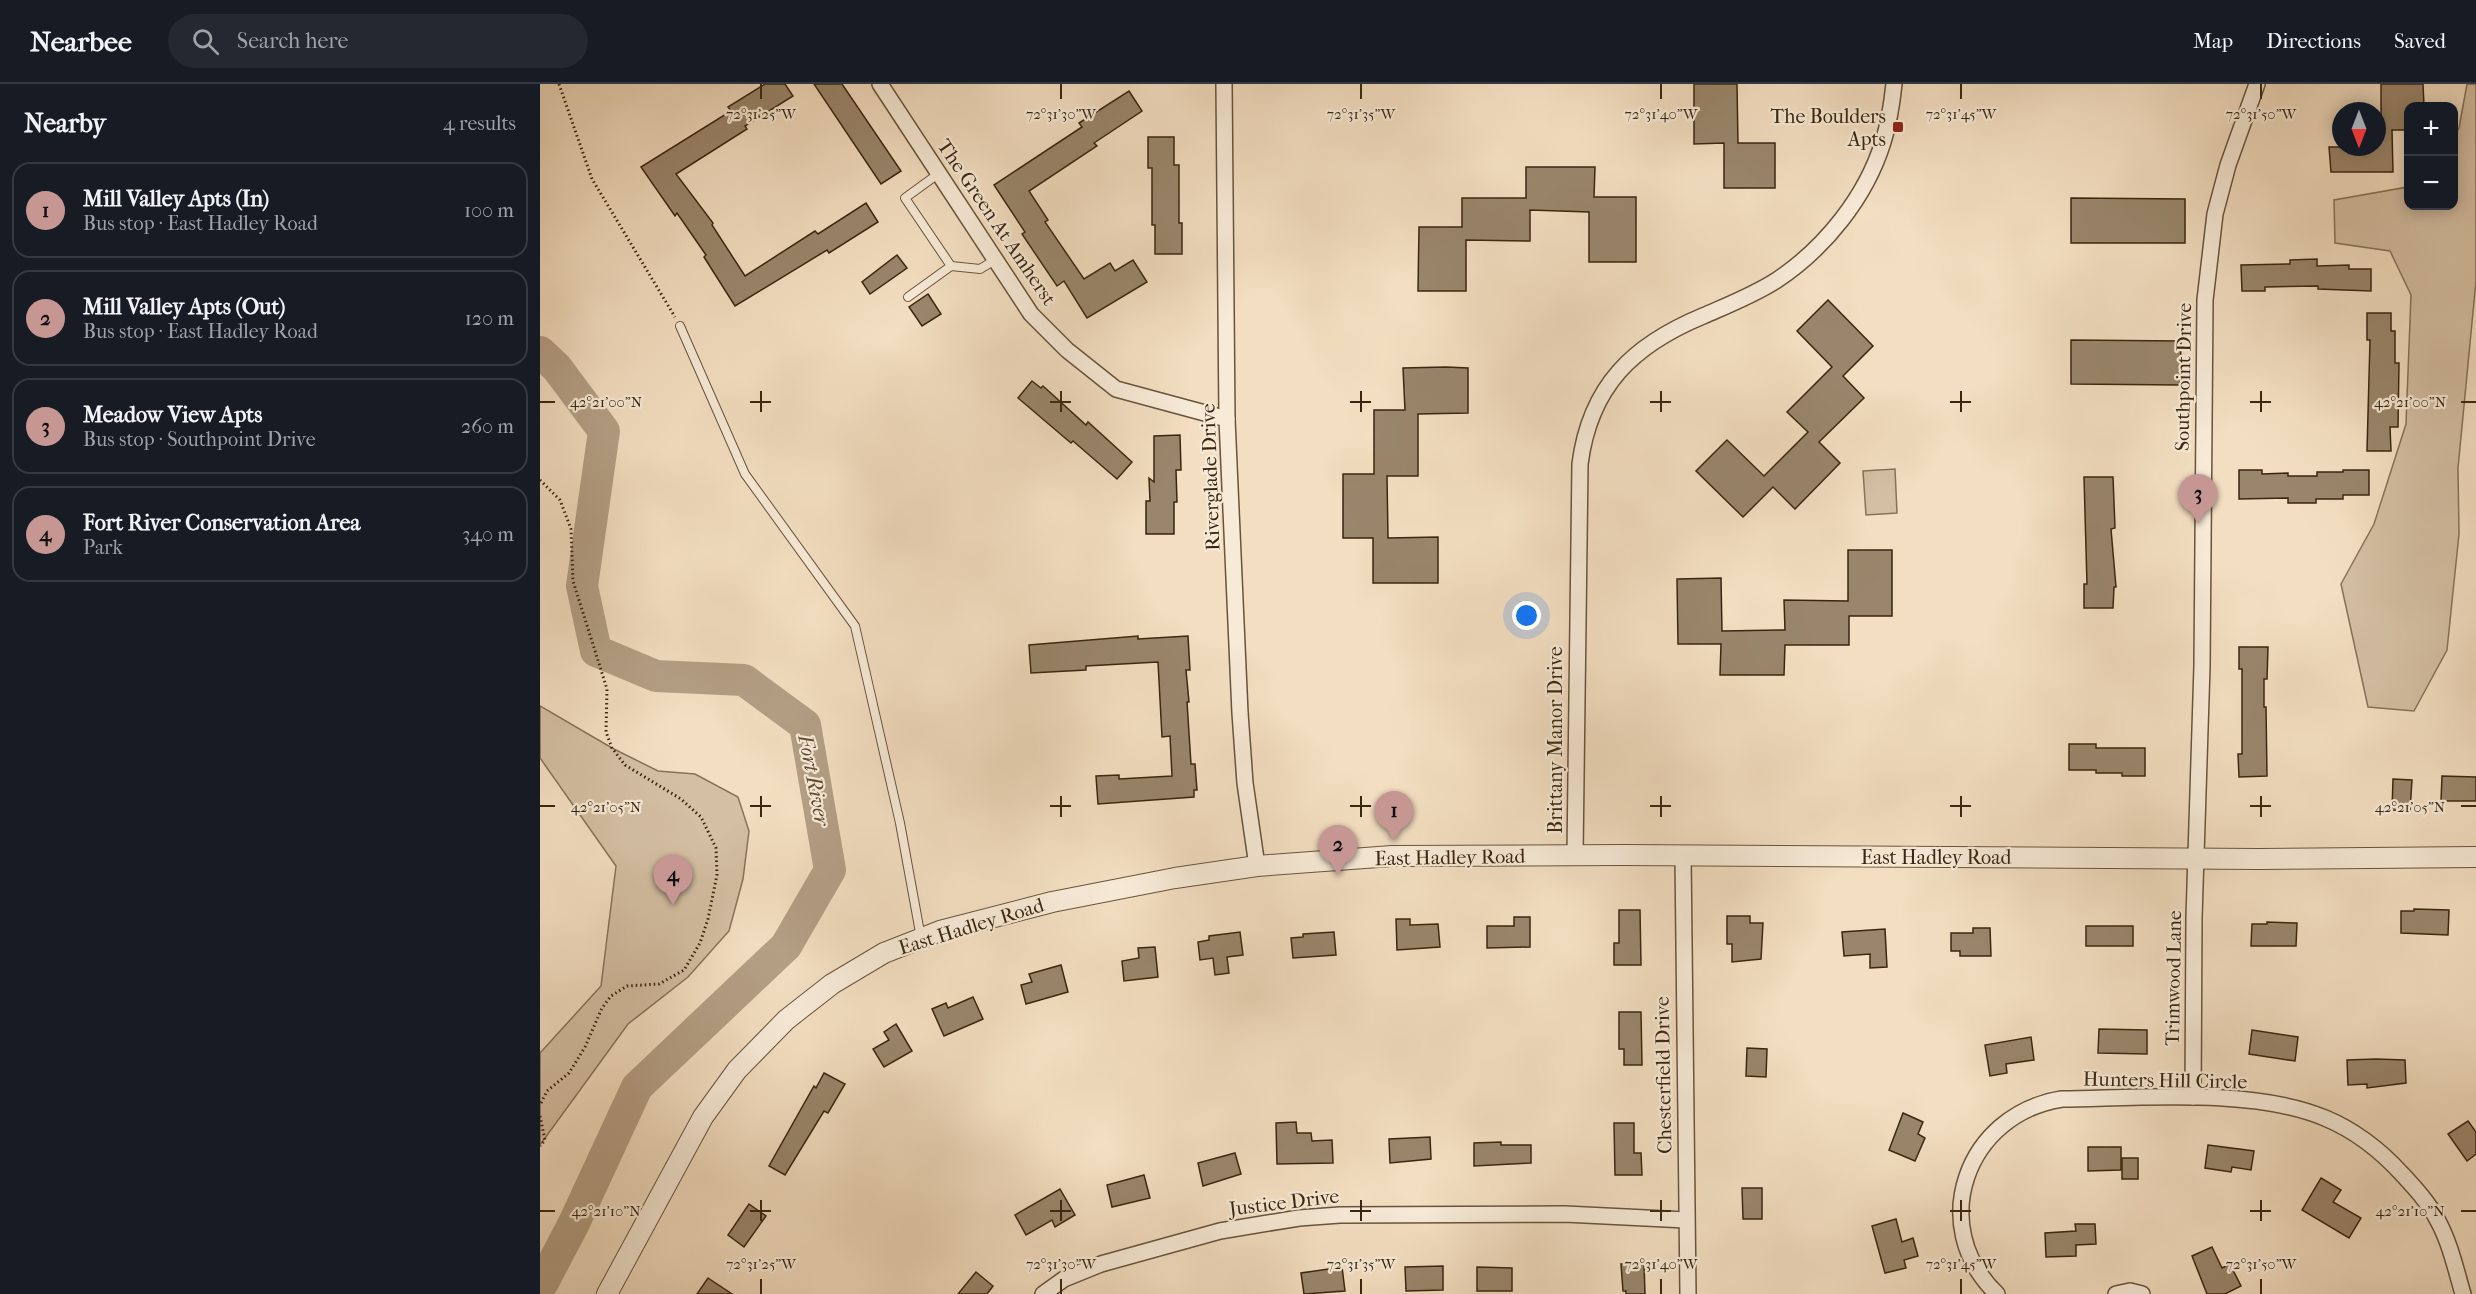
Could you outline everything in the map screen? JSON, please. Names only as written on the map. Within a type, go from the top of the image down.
[{"type":"street","name":"The Green At Amherst","points":[[880,84],[1031,314],[1067,350],[1116,389],[1227,418]]},
{"type":"street","name":"Riverglade Drive","points":[[1224,84],[1227,418],[1240,723],[1245,783],[1257,866]]},
{"type":"street","name":"Brittany Manor Drive","points":[[1575,855],[1576,620],[1580,464],[1589,420],[1614,379],[1650,342],[1765,287],[1790,270],[1833,230],[1854,202],[1878,156],[1887,129],[1894,84]]},
{"type":"street","name":"Southpoint Drive","points":[[2196,858],[2202,666],[2206,367],[2204,327],[2207,269],[2221,189],[2257,84]]},
{"type":"street","name":"Chesterfield Drive","points":[[1683,855],[1688,1294]]},
{"type":"street","name":"East Hadley Road","points":[[607,1294],[693,1134],[725,1086],[752,1053],[786,1020],[832,984],[884,953],[965,924],[1052,902],[1165,880],[1257,866],[1392,856],[2476,857]]},
{"type":"street","name":"Trimwood Lane","points":[[2193,1097],[2196,858]]},
{"type":"street","name":"Hunters Hill Circle","points":[[1997,1294],[1982,1276],[1970,1254],[1962,1211],[1964,1191],[1971,1167],[1978,1151],[1991,1134],[2018,1115],[2047,1102],[2193,1097],[2254,1102],[2308,1112],[2337,1123],[2362,1138],[2394,1165],[2429,1207],[2444,1234],[2463,1294]]},
{"type":"street","name":"Justice Drive","points":[[1043,1294],[1074,1275],[1109,1261],[1220,1231],[1299,1218],[1340,1215],[1565,1214],[1686,1220]]},
{"type":"street","points":[[2116,1294],[2130,1291],[2142,1294]]},
{"type":"lane","points":[[938,174],[905,198],[951,266]]},
{"type":"lane","points":[[908,297],[951,266],[980,269],[995,260]]},
{"type":"lane","points":[[680,327],[745,474],[855,626],[900,823],[921,938]]},
{"type":"path","points":[[559,84],[592,179],[680,327]]},
{"type":"path","points":[[540,480],[560,500],[571,529],[573,581],[607,689],[606,732],[612,748],[626,765],[681,800],[701,817],[716,848],[717,875],[703,935],[684,970],[659,984],[627,986],[611,996],[602,1008],[585,1047],[569,1073],[547,1091],[540,1105]]},
{"type":"path","points":[[540,1116],[545,1140],[540,1146]]},
{"type":"shaded area","points":[[2467,84],[2476,84],[2476,281],[2458,468],[2459,534],[2447,650],[2414,711],[2368,707],[2341,584],[2374,524],[2406,424],[2411,295],[2390,251],[2335,243],[2334,200],[2404,188],[2404,210],[2458,210],[2459,128]]},
{"type":"shaded area","points":[[1895,469],[1897,513],[1866,515],[1863,471]]},
{"type":"shaded area","points":[[540,706],[612,748],[658,771],[695,774],[738,797],[749,831],[743,879],[729,931],[688,977],[628,1024],[540,1145],[540,1053],[601,986],[616,866],[540,758]]},
{"type":"building","points":[[765,84],[785,84],[793,96],[745,126],[747,129],[676,174],[713,223],[712,225],[745,276],[815,231],[818,234],[866,203],[878,222],[829,253],[827,250],[735,306],[704,257],[706,255],[641,167],[731,111],[728,107]]},
{"type":"building","points":[[814,84],[842,84],[901,171],[881,184]]},
{"type":"building","points":[[1694,84],[1737,84],[1738,143],[1775,143],[1775,188],[1724,188],[1724,143],[1694,144]]},
{"type":"building","points":[[2381,84],[2423,84],[2424,102],[2404,102],[2404,130],[2392,130],[2393,172],[2331,172],[2329,147],[2332,147],[2332,156],[2386,156],[2386,102],[2381,102]]},
{"type":"building","points":[[1129,91],[1142,111],[1094,143],[1097,146],[1029,191],[1048,220],[1045,222],[1084,279],[1110,263],[1115,271],[1133,260],[1147,282],[1087,318],[1064,281],[1057,286],[1022,234],[1025,232],[994,185],[1082,127],[1079,123]]},
{"type":"building","points":[[1148,137],[1174,137],[1174,165],[1179,165],[1179,223],[1182,223],[1182,254],[1155,254],[1155,225],[1152,225],[1152,168],[1148,168]]},
{"type":"building","points":[[1526,167],[1595,167],[1594,197],[1636,197],[1636,262],[1589,262],[1589,212],[1530,210],[1530,241],[1466,240],[1466,291],[1418,291],[1419,227],[1462,227],[1462,198],[1526,198]]},
{"type":"building","points":[[2071,198],[2185,199],[2185,243],[2071,243]]},
{"type":"building","points":[[897,255],[907,268],[870,294],[862,282]]},
{"type":"building","points":[[2317,259],[2317,266],[2349,265],[2349,269],[2371,269],[2371,291],[2318,289],[2318,286],[2265,287],[2265,291],[2242,291],[2241,265],[2290,264],[2290,260]]},
{"type":"building","points":[[928,294],[941,314],[922,326],[909,307]]},
{"type":"building","points":[[1828,300],[1873,346],[1843,376],[1864,398],[1819,442],[1840,463],[1795,509],[1773,487],[1743,517],[1696,471],[1727,440],[1764,476],[1808,432],[1787,412],[1832,367],[1797,331]]},
{"type":"building","points":[[2367,313],[2391,313],[2391,331],[2395,331],[2395,363],[2399,363],[2398,427],[2390,427],[2391,451],[2367,451],[2370,340],[2367,340]]},
{"type":"building","points":[[2071,340],[2181,341],[2180,385],[2071,384]]},
{"type":"building","points":[[1403,368],[1468,368],[1468,413],[1418,414],[1418,476],[1387,476],[1388,538],[1438,537],[1438,583],[1373,583],[1373,538],[1343,538],[1343,474],[1374,474],[1374,410],[1405,410]]},
{"type":"building","points":[[1032,381],[1041,388],[1043,386],[1086,425],[1088,422],[1132,462],[1117,479],[1018,398]]},
{"type":"building","points":[[1180,435],[1181,470],[1176,470],[1177,502],[1174,502],[1174,534],[1146,534],[1146,501],[1150,501],[1149,478],[1154,482],[1154,436]]},
{"type":"building","points":[[2239,470],[2262,470],[2262,474],[2288,473],[2288,476],[2317,476],[2317,472],[2369,470],[2369,495],[2343,495],[2343,499],[2316,499],[2316,503],[2288,503],[2288,498],[2239,499]]},
{"type":"building","points":[[2084,477],[2113,477],[2115,528],[2111,529],[2116,587],[2114,587],[2113,608],[2084,608],[2084,584],[2087,584]]},
{"type":"building","points":[[1848,550],[1892,550],[1892,616],[1849,616],[1849,645],[1785,645],[1784,675],[1720,675],[1721,644],[1678,644],[1677,579],[1721,578],[1722,631],[1785,630],[1784,600],[1848,601]]},
{"type":"building","points":[[1138,636],[1138,639],[1188,636],[1190,670],[1186,670],[1189,702],[1187,702],[1191,764],[1195,764],[1197,790],[1194,790],[1194,797],[1098,804],[1096,776],[1119,775],[1119,779],[1172,776],[1170,736],[1162,737],[1158,662],[1086,666],[1086,670],[1031,673],[1029,645]]},
{"type":"building","points":[[2239,647],[2268,647],[2267,679],[2264,679],[2267,776],[2239,777],[2238,754],[2242,754],[2242,669],[2239,669]]},
{"type":"building","points":[[2069,744],[2096,744],[2096,748],[2145,748],[2145,776],[2096,773],[2096,770],[2069,770]]},
{"type":"building","points":[[2442,776],[2476,777],[2476,801],[2441,801]]},
{"type":"building","points":[[2393,779],[2412,780],[2410,811],[2392,810]]},
{"type":"building","points":[[2414,909],[2449,910],[2448,935],[2401,933],[2401,911],[2414,911]]},
{"type":"building","points":[[1619,910],[1640,910],[1641,965],[1614,965],[1614,943],[1619,943]]},
{"type":"building","points":[[1727,916],[1750,916],[1750,923],[1763,923],[1761,959],[1732,962],[1732,944],[1727,944]]},
{"type":"building","points":[[1514,917],[1530,917],[1530,947],[1487,948],[1487,926],[1514,926]]},
{"type":"building","points":[[1396,919],[1410,919],[1410,925],[1438,924],[1440,947],[1397,950]]},
{"type":"building","points":[[2267,922],[2297,923],[2296,946],[2251,946],[2252,924],[2267,924]]},
{"type":"building","points":[[2086,926],[2133,926],[2133,946],[2086,946]]},
{"type":"building","points":[[1973,928],[1990,928],[1991,956],[1960,956],[1960,951],[1951,951],[1951,933],[1973,933]]},
{"type":"building","points":[[1885,929],[1887,967],[1870,968],[1870,954],[1844,956],[1842,932]]},
{"type":"building","points":[[1240,932],[1243,955],[1227,957],[1229,973],[1215,975],[1213,958],[1200,960],[1198,942],[1209,940],[1209,936]]},
{"type":"building","points":[[1334,932],[1336,955],[1293,958],[1291,938],[1303,937],[1303,934]]},
{"type":"building","points":[[1155,947],[1158,977],[1124,981],[1122,961],[1139,958],[1138,948]]},
{"type":"building","points":[[1061,965],[1068,992],[1026,1004],[1021,985],[1032,982],[1029,974]]},
{"type":"building","points":[[973,997],[983,1019],[944,1036],[932,1009],[946,1003],[948,1008]]},
{"type":"building","points":[[1619,1012],[1641,1012],[1642,1065],[1624,1065],[1624,1049],[1619,1049]]},
{"type":"building","points":[[896,1024],[912,1051],[884,1067],[873,1049],[889,1040],[884,1032]]},
{"type":"building","points":[[2099,1029],[2147,1030],[2147,1054],[2098,1053]]},
{"type":"building","points":[[2252,1030],[2298,1037],[2295,1061],[2249,1054]]},
{"type":"building","points":[[2031,1037],[2034,1060],[2006,1064],[2007,1073],[1990,1076],[1985,1045]]},
{"type":"building","points":[[1747,1048],[1767,1049],[1766,1077],[1746,1076]]},
{"type":"building","points":[[2347,1060],[2405,1060],[2406,1083],[2367,1088],[2367,1084],[2348,1085]]},
{"type":"building","points":[[824,1073],[845,1084],[828,1113],[824,1111],[785,1175],[769,1166],[814,1086],[816,1088]]},
{"type":"building","points":[[1903,1113],[1923,1122],[1918,1134],[1925,1138],[1915,1161],[1889,1150]]},
{"type":"building","points":[[2468,1121],[2476,1132],[2476,1154],[2467,1161],[2448,1134]]},
{"type":"building","points":[[1296,1122],[1297,1133],[1311,1133],[1312,1141],[1332,1140],[1333,1163],[1277,1164],[1276,1123]]},
{"type":"building","points":[[1614,1123],[1634,1123],[1634,1153],[1641,1153],[1642,1175],[1615,1175]]},
{"type":"building","points":[[1430,1137],[1431,1159],[1390,1163],[1389,1139]]},
{"type":"building","points":[[1501,1142],[1501,1145],[1531,1145],[1531,1163],[1474,1166],[1474,1143]]},
{"type":"building","points":[[2208,1145],[2254,1151],[2251,1170],[2232,1167],[2231,1172],[2205,1168]]},
{"type":"building","points":[[2088,1147],[2121,1147],[2121,1170],[2088,1171]]},
{"type":"building","points":[[1235,1153],[1241,1174],[1203,1186],[1198,1163]]},
{"type":"building","points":[[2122,1158],[2138,1158],[2138,1179],[2122,1179]]},
{"type":"building","points":[[1144,1175],[1150,1198],[1112,1207],[1107,1185]]},
{"type":"building","points":[[2321,1178],[2341,1190],[2333,1202],[2361,1218],[2349,1238],[2302,1210]]},
{"type":"building","points":[[1742,1188],[1762,1188],[1762,1219],[1743,1219]]},
{"type":"building","points":[[1060,1189],[1075,1215],[1055,1227],[1052,1220],[1026,1235],[1015,1215]]},
{"type":"building","points":[[749,1204],[766,1216],[744,1247],[728,1235]]},
{"type":"building","points":[[1896,1219],[1902,1242],[1913,1238],[1918,1256],[1904,1260],[1906,1268],[1885,1273],[1872,1226]]},
{"type":"building","points":[[2075,1224],[2095,1224],[2096,1244],[2076,1245],[2076,1256],[2046,1257],[2045,1233],[2076,1231]]},
{"type":"building","points":[[2212,1247],[2222,1268],[2230,1264],[2241,1286],[2225,1294],[2207,1294],[2192,1256]]},
{"type":"building","points":[[1644,1263],[1645,1294],[1626,1294],[1626,1291],[1623,1291],[1621,1264]]},
{"type":"building","points":[[1443,1266],[1443,1290],[1406,1291],[1405,1267]]},
{"type":"building","points":[[1342,1267],[1345,1291],[1304,1294],[1301,1273]]},
{"type":"building","points":[[1477,1267],[1512,1268],[1512,1291],[1477,1291]]},
{"type":"building","points":[[976,1272],[993,1286],[987,1294],[958,1294]]},
{"type":"building","points":[[708,1278],[732,1294],[697,1294]]},
{"type":"waterway","name":"Fort River","points":[[540,352],[557,368],[604,431],[582,586],[596,651],[656,676],[744,680],[805,725],[830,870],[786,946],[637,1087],[574,1223],[540,1288]]},
{"type":"place","name":"The Boulders Apts","points":[[1898,127]]},
{"type":"place","name":"Meadow View Apts","points":[[2198,524]]},
{"type":"place","name":"Mill Valley Apts (In)","points":[[1394,841]]},
{"type":"place","name":"Mill Valley Apts (Out)","points":[[1338,875]]},
{"type":"place","name":"Fort River Conservation Area","points":[[673,905]]}]
